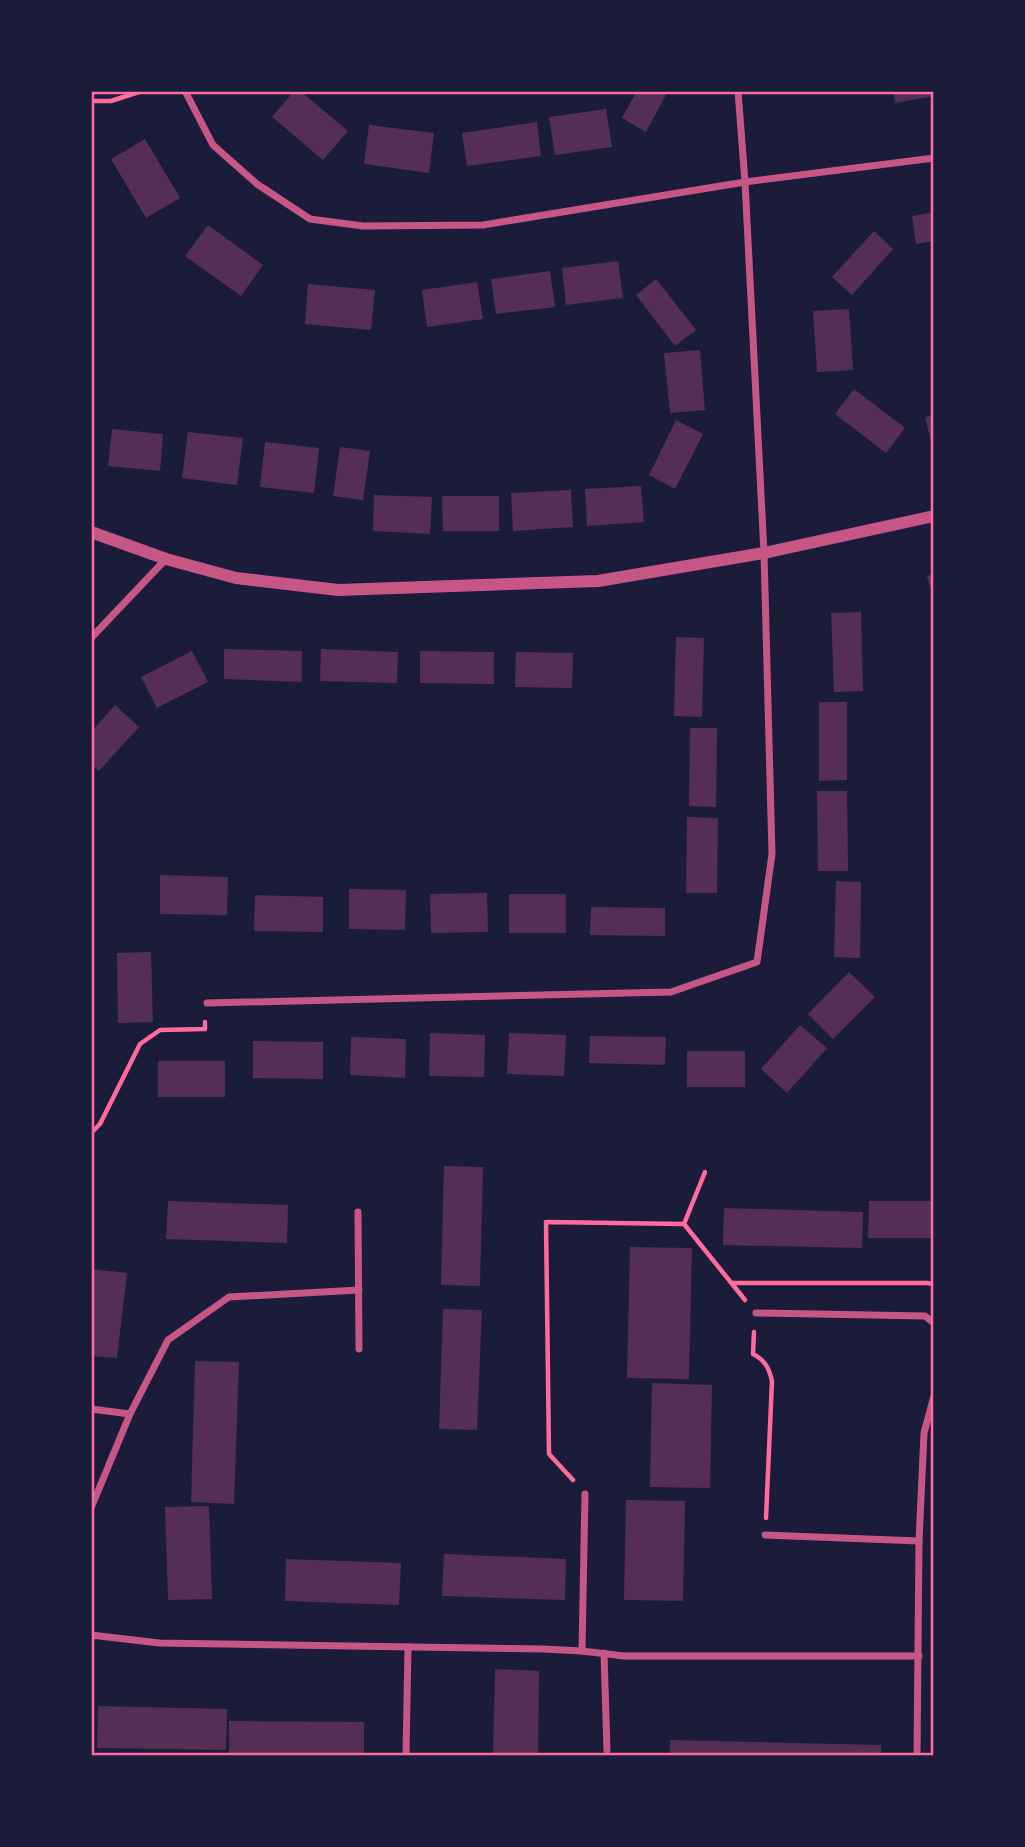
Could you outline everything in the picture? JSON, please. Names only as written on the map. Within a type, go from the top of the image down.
[{"type":"street","points":[[186,91],[213,145],[257,184],[310,219],[363,226],[483,225],[745,181],[934,158]]},
{"type":"street","points":[[207,1003],[671,992],[757,962],[772,854],[764,553],[738,91]]},
{"type":"street","points":[[91,532],[166,559],[236,578],[338,590],[598,581],[764,553],[934,516]]},
{"type":"street","points":[[91,638],[166,559]]},
{"type":"street","points":[[358,1212],[359,1349]]},
{"type":"street","points":[[91,1508],[130,1414],[168,1340],[229,1297],[359,1290]]},
{"type":"street","points":[[755,1312],[925,1317],[934,1323]]},
{"type":"street","points":[[918,1756],[919,1541],[924,1433],[934,1396]]},
{"type":"street","points":[[91,1409],[130,1414]]},
{"type":"street","points":[[582,1651],[585,1494]]},
{"type":"street","points":[[765,1535],[919,1541]]},
{"type":"street","points":[[91,1634],[159,1643],[582,1651],[624,1656],[919,1657]]},
{"type":"street","points":[[407,1754],[408,1647]]},
{"type":"street","points":[[604,1653],[607,1750]]},
{"type":"path","points":[[91,101],[111,101],[142,91]]},
{"type":"path","points":[[91,1133],[100,1124],[139,1044],[160,1030],[205,1029],[207,1003]]},
{"type":"path","points":[[684,1224],[705,1172]]},
{"type":"path","points":[[585,1494],[549,1454],[546,1222],[684,1224]]},
{"type":"path","points":[[684,1224],[755,1312],[753,1354],[762,1359],[769,1369],[772,1381],[765,1535]]},
{"type":"path","points":[[731,1283],[934,1284]]},
{"type":"building","points":[[294,91],[300,91],[348,131],[323,160],[272,117]]},
{"type":"building","points":[[637,91],[668,91],[646,132],[622,118]]},
{"type":"building","points":[[893,91],[934,91],[934,96],[895,103]]},
{"type":"building","points":[[606,109],[612,147],[555,155],[549,117]]},
{"type":"building","points":[[537,122],[541,156],[467,166],[462,133]]},
{"type":"building","points":[[369,125],[434,133],[429,173],[364,164]]},
{"type":"building","points":[[145,139],[180,198],[146,218],[111,159]]},
{"type":"building","points":[[934,212],[934,241],[916,244],[912,216]]},
{"type":"building","points":[[208,225],[263,265],[241,296],[185,256]]},
{"type":"building","points":[[874,231],[893,249],[852,295],[832,277]]},
{"type":"building","points":[[618,261],[623,298],[566,305],[562,268]]},
{"type":"building","points":[[550,271],[555,307],[496,314],[491,279]]},
{"type":"building","points":[[656,279],[696,330],[675,346],[636,295]]},
{"type":"building","points":[[477,282],[483,319],[427,327],[422,290]]},
{"type":"building","points":[[308,284],[375,290],[371,330],[305,324]]},
{"type":"building","points":[[849,309],[853,370],[817,372],[813,311]]},
{"type":"building","points":[[700,350],[705,410],[670,413],[664,353]]},
{"type":"building","points":[[854,389],[905,428],[886,453],[835,414]]},
{"type":"building","points":[[934,415],[934,450],[933,450],[925,417]]},
{"type":"building","points":[[676,420],[703,434],[675,489],[649,475]]},
{"type":"building","points":[[112,429],[163,434],[160,471],[108,466]]},
{"type":"building","points":[[188,432],[243,438],[237,485],[182,478]]},
{"type":"building","points":[[265,442],[319,448],[314,493],[260,487]]},
{"type":"building","points":[[340,447],[370,451],[363,500],[333,496]]},
{"type":"building","points":[[641,486],[644,522],[587,526],[585,489]]},
{"type":"building","points":[[571,490],[573,527],[513,531],[511,493]]},
{"type":"building","points":[[374,495],[432,497],[430,534],[373,531]]},
{"type":"building","points":[[442,496],[499,496],[499,531],[443,531]]},
{"type":"building","points":[[934,574],[934,598],[933,598],[927,576]]},
{"type":"building","points":[[861,612],[863,691],[834,692],[831,613]]},
{"type":"building","points":[[676,637],[704,638],[702,717],[674,716]]},
{"type":"building","points":[[224,649],[302,651],[302,682],[224,679]]},
{"type":"building","points":[[321,649],[398,652],[397,683],[320,681]]},
{"type":"building","points":[[192,651],[208,682],[157,708],[141,677]]},
{"type":"building","points":[[420,651],[494,652],[494,684],[420,683]]},
{"type":"building","points":[[516,652],[573,653],[572,688],[515,687]]},
{"type":"building","points":[[819,702],[847,702],[847,780],[819,781]]},
{"type":"building","points":[[115,705],[139,727],[99,771],[91,764],[91,732]]},
{"type":"building","points":[[690,728],[717,728],[716,807],[689,806]]},
{"type":"building","points":[[817,791],[847,791],[848,871],[818,871]]},
{"type":"building","points":[[687,817],[718,818],[717,893],[686,893]]},
{"type":"building","points":[[160,875],[228,877],[227,915],[160,914]]},
{"type":"building","points":[[836,881],[861,882],[860,958],[834,957]]},
{"type":"building","points":[[349,889],[406,890],[405,930],[349,929]]},
{"type":"building","points":[[487,893],[488,932],[431,933],[430,894]]},
{"type":"building","points":[[509,894],[566,894],[566,933],[509,933]]},
{"type":"building","points":[[255,895],[323,897],[323,932],[254,931]]},
{"type":"building","points":[[591,907],[665,908],[665,936],[590,935]]},
{"type":"building","points":[[151,952],[153,1022],[118,1023],[117,953]]},
{"type":"building","points":[[849,972],[875,997],[833,1039],[808,1014]]},
{"type":"building","points":[[800,1025],[827,1048],[787,1093],[761,1069]]},
{"type":"building","points":[[430,1033],[485,1035],[484,1077],[429,1076]]},
{"type":"building","points":[[509,1033],[566,1035],[564,1076],[507,1074]]},
{"type":"building","points":[[590,1036],[666,1037],[665,1065],[589,1063]]},
{"type":"building","points":[[351,1037],[406,1039],[405,1078],[350,1075]]},
{"type":"building","points":[[253,1041],[323,1042],[323,1079],[253,1078]]},
{"type":"building","points":[[687,1051],[745,1051],[745,1087],[687,1087]]},
{"type":"building","points":[[158,1061],[225,1061],[225,1097],[158,1097]]},
{"type":"building","points":[[444,1166],[483,1167],[480,1286],[441,1285]]},
{"type":"building","points":[[168,1201],[288,1205],[287,1243],[166,1239]]},
{"type":"building","points":[[869,1201],[934,1201],[934,1238],[868,1238]]},
{"type":"building","points":[[724,1208],[863,1212],[862,1248],[723,1245]]},
{"type":"building","points":[[630,1247],[692,1248],[689,1379],[627,1378]]},
{"type":"building","points":[[92,1269],[127,1273],[117,1358],[91,1356]]},
{"type":"building","points":[[443,1309],[482,1310],[477,1430],[439,1429]]},
{"type":"building","points":[[195,1361],[239,1362],[234,1504],[191,1502]]},
{"type":"building","points":[[652,1383],[712,1385],[710,1488],[650,1487]]},
{"type":"building","points":[[626,1500],[685,1501],[683,1601],[624,1600]]},
{"type":"building","points":[[209,1506],[212,1599],[168,1600],[165,1507]]},
{"type":"building","points":[[444,1554],[566,1559],[565,1600],[442,1596]]},
{"type":"building","points":[[286,1559],[401,1563],[399,1605],[285,1601]]},
{"type":"building","points":[[495,1669],[539,1671],[538,1756],[493,1756]]},
{"type":"building","points":[[98,1706],[227,1709],[226,1750],[97,1748]]},
{"type":"building","points":[[229,1721],[364,1722],[364,1756],[229,1756]]},
{"type":"building","points":[[670,1740],[881,1745],[881,1756],[670,1756]]}]
